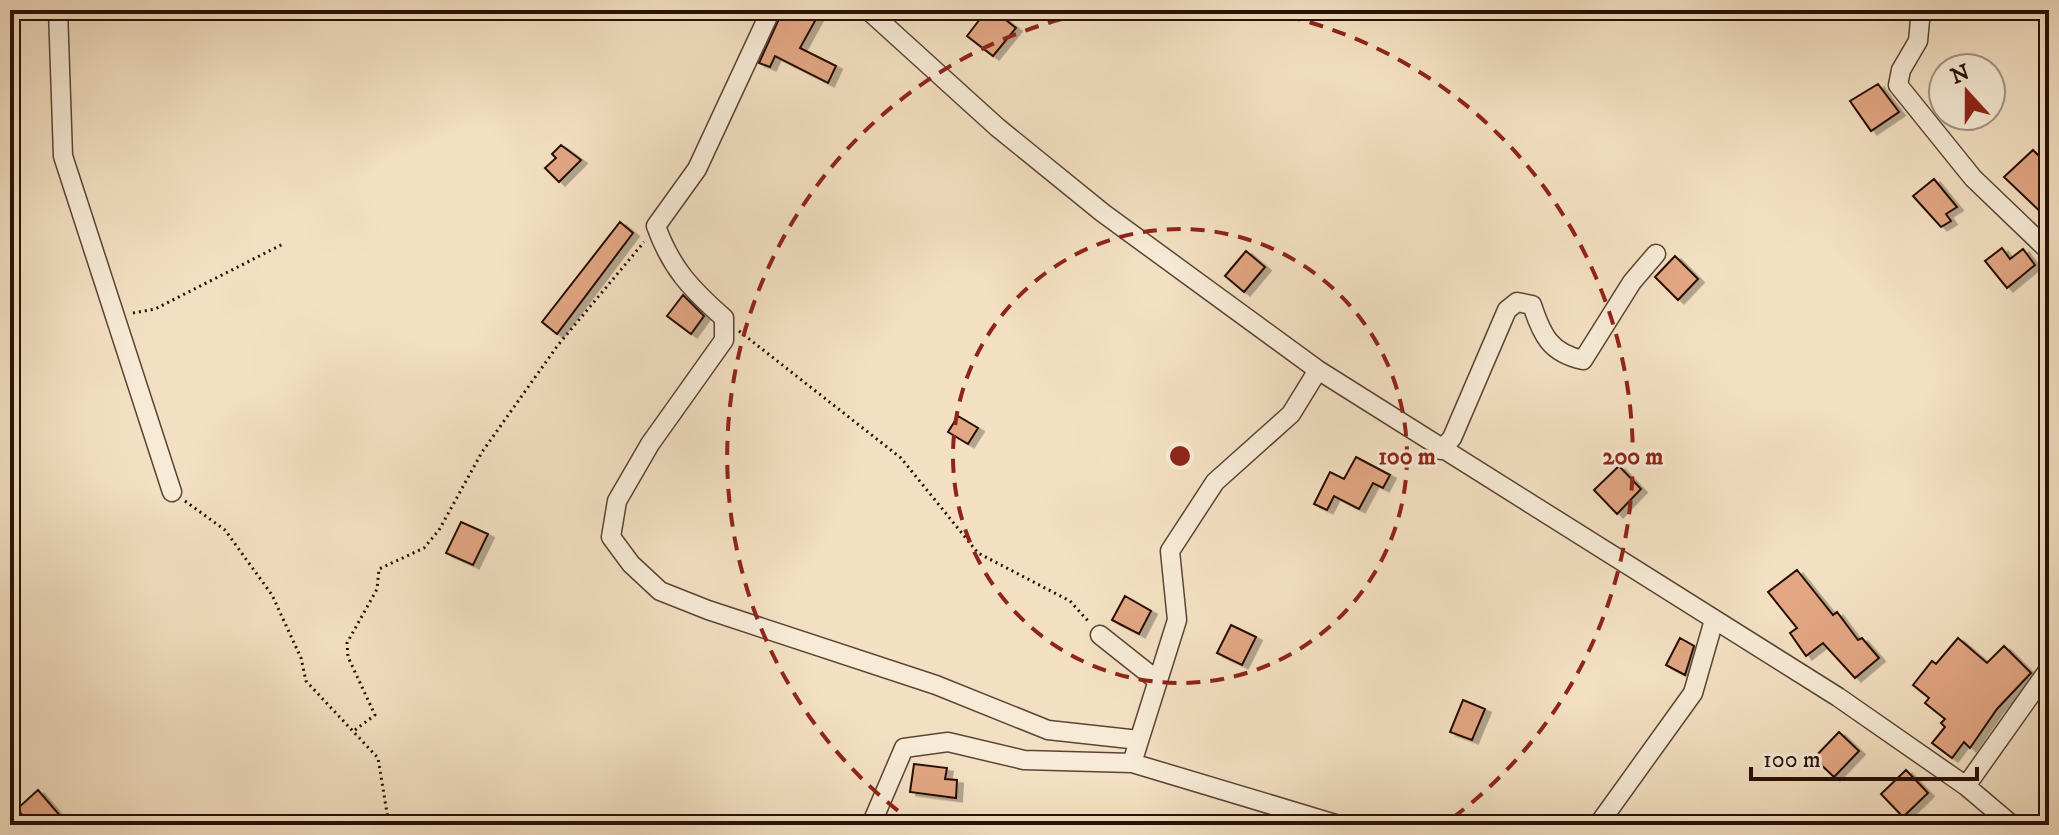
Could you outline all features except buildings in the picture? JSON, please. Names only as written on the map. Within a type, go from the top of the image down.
[{"type":"street","points":[[58,10],[63,156],[172,492]]},
{"type":"street","points":[[771,10],[697,169],[656,226],[668,259],[695,292],[724,318],[724,340],[650,444],[617,501],[611,537],[631,564],[660,591],[684,601],[936,685],[1048,730],[1139,740]]},
{"type":"street","points":[[868,10],[997,127],[1091,203],[1318,370],[1838,697],[1966,786],[2012,825]]},
{"type":"street","points":[[1921,10],[1918,41],[1901,70],[1898,85],[1973,178],[2049,251]]},
{"type":"street","points":[[1441,450],[1452,438],[1507,310],[1517,302],[1532,305],[1541,331],[1552,348],[1566,357],[1583,360],[1632,282],[1656,254]]},
{"type":"street","points":[[1132,763],[1177,620],[1170,551],[1215,482],[1291,414],[1318,370]]},
{"type":"street","points":[[1598,825],[1693,693],[1714,620]]},
{"type":"street","points":[[1100,635],[1158,681]]},
{"type":"street","points":[[1966,786],[2049,669]]},
{"type":"street","points":[[871,825],[904,748],[948,742],[1024,760],[1132,763],[1339,825]]},
{"type":"path","points":[[355,730],[375,715],[353,668],[347,643],[377,589],[379,569],[424,548],[439,530],[482,452],[558,345],[656,226]]},
{"type":"path","points":[[110,297],[135,315],[155,309],[283,244]]},
{"type":"path","points":[[724,318],[901,458],[978,553],[1070,601],[1100,635]]},
{"type":"path","points":[[172,492],[225,530],[272,595],[301,658],[306,681],[378,758],[389,825]]}]
